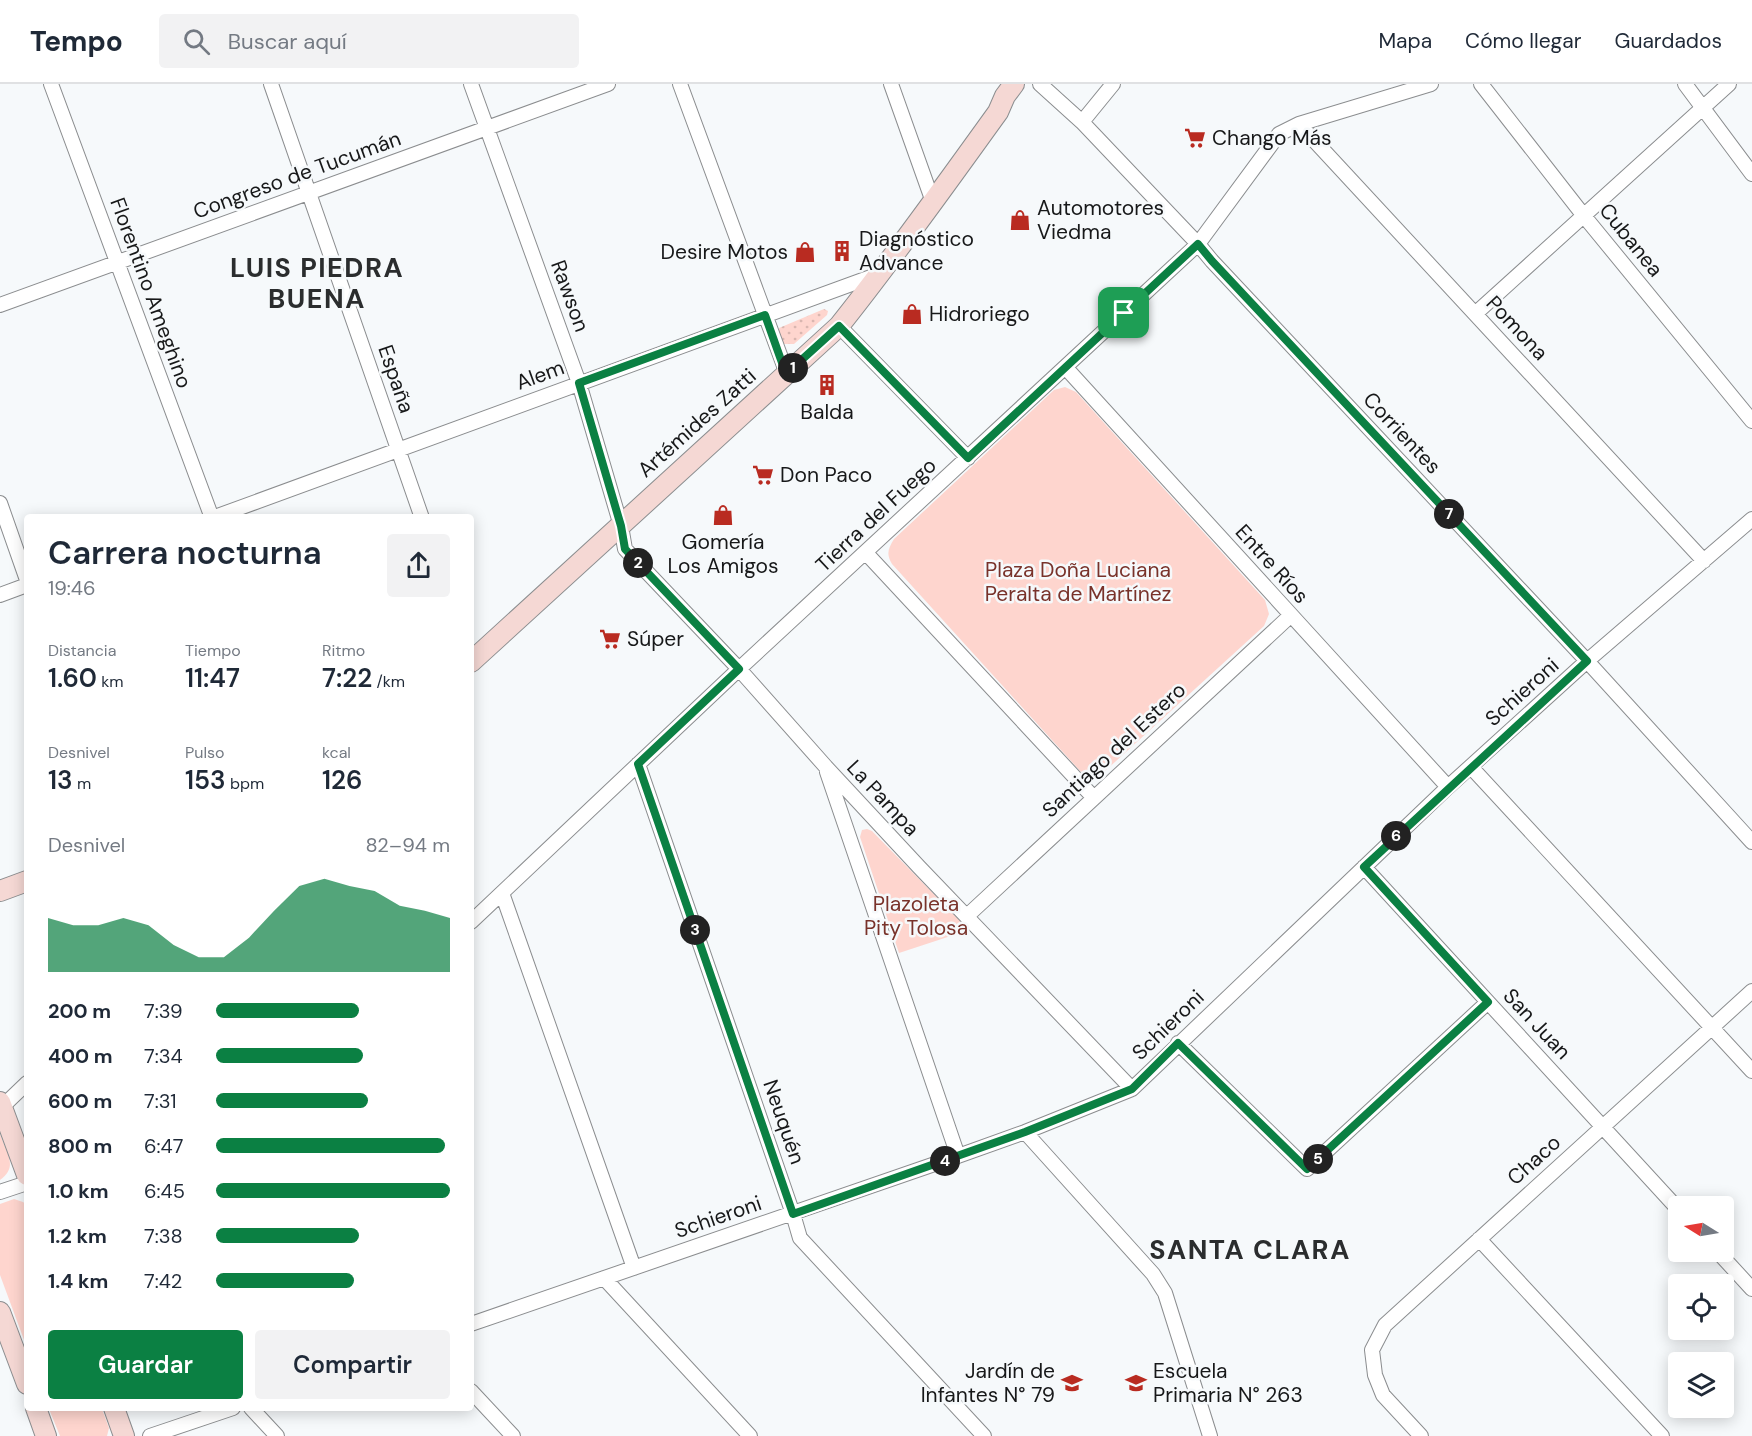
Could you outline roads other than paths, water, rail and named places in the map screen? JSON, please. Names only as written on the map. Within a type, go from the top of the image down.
[{"type":"main road","name":"Artémides Zatti","points":[[474,658],[839,326],[933,202],[998,112],[1005,96],[1014,84]]},
{"type":"main road","name":"Artémides Zatti","points":[[998,112],[1012,105],[1029,84]]},
{"type":"main road","points":[[0,891],[24,882]]},
{"type":"main road","points":[[1,1105],[24,1167]]},
{"type":"main road","points":[[0,1312],[24,1376]]},
{"type":"main road","points":[[37,1411],[46,1436]]},
{"type":"main road","points":[[115,1411],[124,1436]]},
{"type":"street","name":"Florentino Ameghino","points":[[51,84],[211,514]]},
{"type":"street","name":"España","points":[[271,84],[421,514]]},
{"type":"street","name":"Rawson","points":[[471,84],[579,383],[621,526]]},
{"type":"street","name":"Congreso de Tucumán","points":[[0,305],[608,84]]},
{"type":"street","points":[[680,84],[786,374]]},
{"type":"street","points":[[891,84],[933,202]]},
{"type":"street","name":"Corrientes","points":[[1040,84],[1082,122],[1198,244],[1587,661],[1752,842]]},
{"type":"street","points":[[1082,122],[1113,84]]},
{"type":"street","name":"Tierra del Fuego","points":[[474,919],[739,669],[1198,244],[1279,134],[1299,124],[1431,84]]},
{"type":"street","name":"Cubanea","points":[[1480,84],[1584,216],[1752,421]]},
{"type":"street","points":[[1684,84],[1752,174]]},
{"type":"street","points":[[1475,314],[1730,84]]},
{"type":"street","name":"Pomona","points":[[1299,124],[1704,561]]},
{"type":"street","name":"Alem","points":[[223,514],[881,273]]},
{"type":"street","points":[[839,326],[968,458]]},
{"type":"street","name":"Entre Ríos","points":[[1066,368],[1290,616],[1449,787]]},
{"type":"street","points":[[0,503],[24,571]]},
{"type":"street","name":"La Pampa","points":[[621,526],[625,549],[739,669],[826,767],[1132,1089]]},
{"type":"street","name":"Schieroni","points":[[474,1323],[958,1156],[1132,1089],[1449,787],[1587,661],[1704,561],[1749,527]]},
{"type":"street","points":[[866,553],[1094,798]]},
{"type":"street","points":[[0,595],[24,586]]},
{"type":"street","name":"Santiago del Estero","points":[[967,916],[1290,616]]},
{"type":"street","name":"Neuquén","points":[[638,764],[800,1238],[984,1436]]},
{"type":"street","points":[[826,767],[958,1156]]},
{"type":"street","points":[[1471,767],[1752,1071]]},
{"type":"street","name":"San Juan","points":[[1364,867],[1668,1198]]},
{"type":"street","points":[[502,893],[634,1268]]},
{"type":"street","name":"Chaco","points":[[1421,1436],[1383,1395],[1375,1375],[1372,1350],[1385,1325],[1752,991]]},
{"type":"street","points":[[1178,1043],[1307,1169],[1488,1002]]},
{"type":"street","points":[[1,1105],[24,1086]]},
{"type":"street","points":[[1025,1132],[1153,1274],[1165,1293],[1210,1436]]},
{"type":"street","points":[[0,1192],[24,1184]]},
{"type":"street","points":[[1479,1239],[1662,1436]]},
{"type":"street","points":[[1727,1262],[1752,1289]]},
{"type":"street","points":[[604,1278],[750,1436]]},
{"type":"street","points":[[474,1394],[513,1436]]},
{"type":"street","points":[[150,1436],[224,1411]]},
{"type":"street","points":[[254,1411],[277,1436]]},
{"type":"place","name":"Chango Más","points":[[1195,138]]},
{"type":"place","name":"Automotores Viedma","points":[[1020,220]]},
{"type":"place","name":"Diagnóstico Advance","points":[[842,251]]},
{"type":"place","name":"Desire Motos","points":[[805,252]]},
{"type":"place","name":"Hidroriego","points":[[912,314]]},
{"type":"place","name":"Balda","points":[[827,385]]},
{"type":"place","name":"Don Paco","points":[[763,475]]},
{"type":"place","name":"Gomería Los Amigos","points":[[723,515]]},
{"type":"place","name":"Súper","points":[[610,639]]},
{"type":"place","name":"Jardín de Infantes N° 79","points":[[1072,1383]]},
{"type":"place","name":"Escuela Primaria N° 263","points":[[1136,1383]]},
{"type":"district","name":"LUIS PIEDRA BUENA","points":[[317,282]]},
{"type":"district","name":"SANTA CLARA","points":[[1250,1249]]},
{"type":"park label","name":"Plaza Doña Luciana Peralta de Martínez","points":[[1078,582]]},
{"type":"park label","name":"Plazoleta Pity Tolosa","points":[[916,916]]}]
